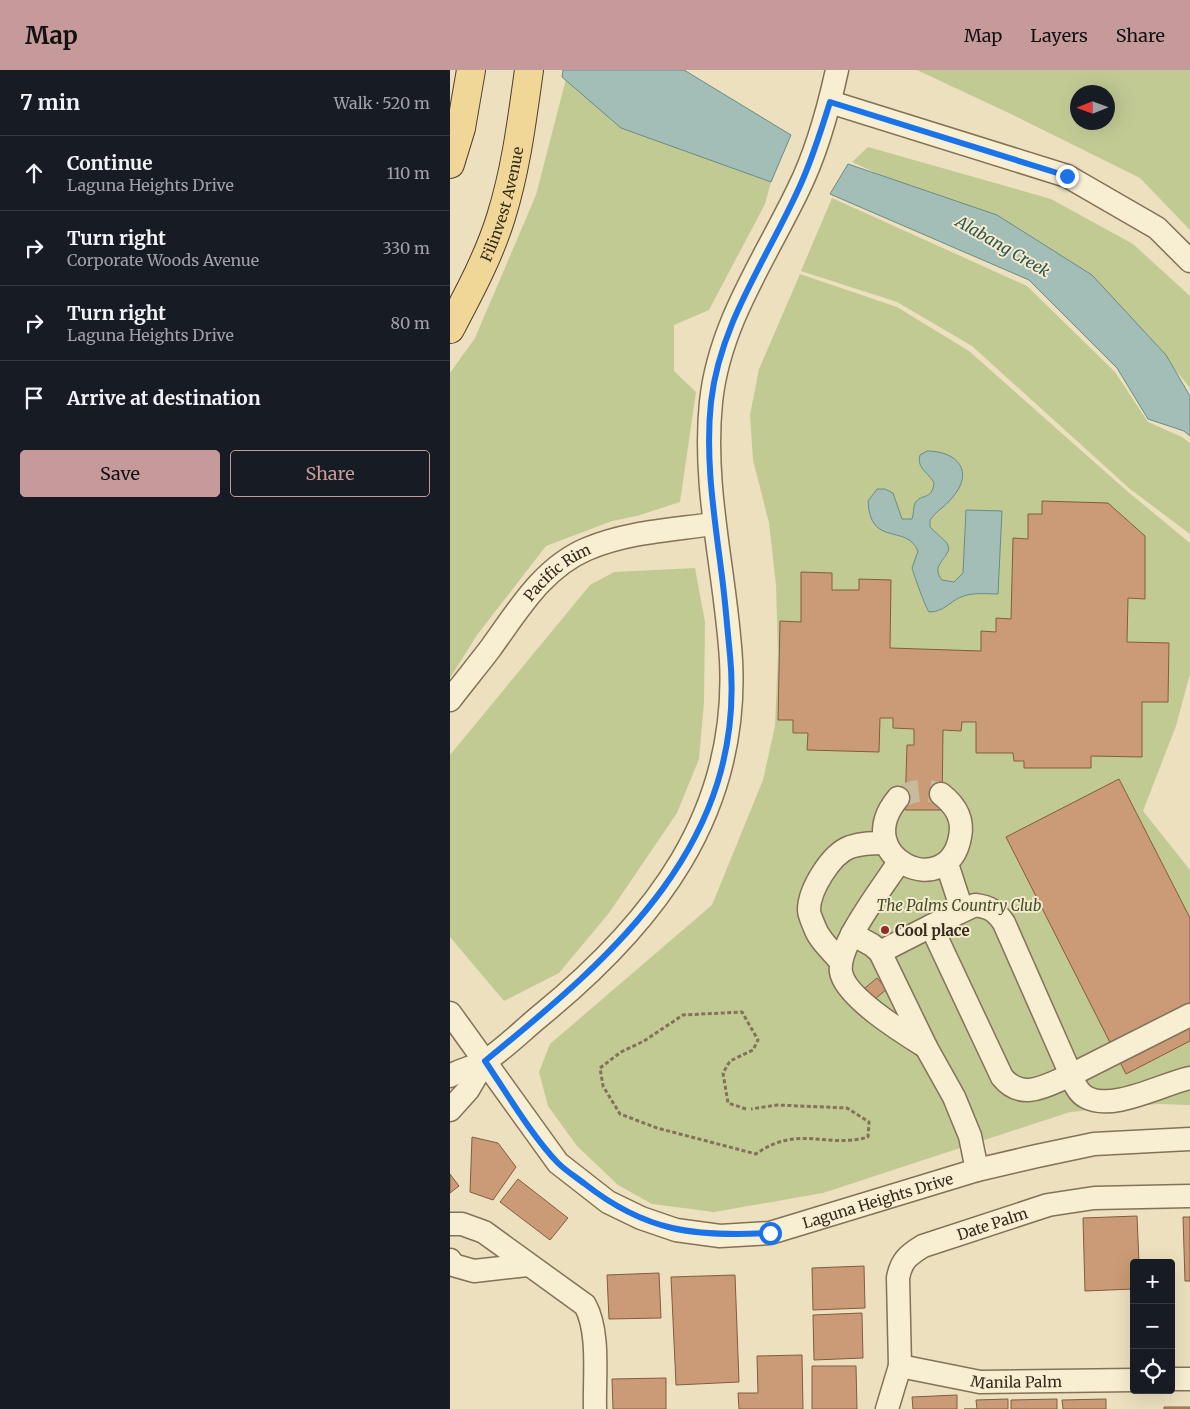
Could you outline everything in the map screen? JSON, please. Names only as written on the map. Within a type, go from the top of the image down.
[{"type":"main road","points":[[450,164],[461,128],[471,70]]},
{"type":"main road","name":"Filinvest Avenue","points":[[450,329],[479,275],[501,218],[515,166],[529,70]]},
{"type":"street","points":[[450,1076],[485,1061],[558,1001],[602,961],[642,917],[674,875],[698,831],[719,775],[728,737],[732,698],[730,658],[721,569],[714,524],[709,460],[711,402],[718,367],[741,298],[761,265],[800,187],[817,145],[837,70]]},
{"type":"street","points":[[830,102],[1067,176],[1157,228],[1190,261]]},
{"type":"street","name":"Pacific Rim","points":[[450,700],[521,603],[556,567],[586,550],[640,533],[714,524]]},
{"type":"street","points":[[898,798],[887,811],[883,827],[885,843],[898,862],[914,869],[930,870],[946,864],[957,852],[961,835],[960,819],[954,804],[941,794]]},
{"type":"street","points":[[841,962],[816,931],[809,911],[812,895],[820,877],[836,856],[848,847],[885,843]]},
{"type":"street","points":[[898,862],[852,934],[841,962],[842,975],[868,1007],[926,1047]]},
{"type":"street","points":[[946,864],[962,910]]},
{"type":"street","points":[[880,952],[962,910],[976,905],[988,907],[996,912],[1004,923],[1080,1092],[1086,1097],[1099,1101],[1118,1100],[1190,1078]]},
{"type":"street","points":[[931,926],[1002,1077],[1009,1086],[1019,1090],[1031,1090],[1071,1075],[1190,1015]]},
{"type":"street","points":[[852,934],[872,945],[880,952],[926,1047],[954,1097],[970,1136],[977,1170]]},
{"type":"street","name":"Laguna Heights Drive","points":[[450,1013],[558,1163],[608,1202],[641,1218],[676,1230],[720,1236],[770,1233],[977,1170],[1094,1144],[1190,1139]]},
{"type":"street","points":[[450,1110],[468,1090],[485,1061]]},
{"type":"street","name":"Date Palm","points":[[887,1409],[900,1366],[898,1278],[901,1264],[909,1254],[923,1246],[1048,1204],[1094,1198],[1190,1196]]},
{"type":"street","points":[[450,1224],[462,1224],[484,1232],[585,1305],[591,1316],[593,1330],[595,1409]]},
{"type":"street","points":[[450,1260],[453,1265],[474,1271],[528,1265]]},
{"type":"street","name":"Manila Palm","points":[[900,1366],[980,1382],[1130,1380]]},
{"type":"street","points":[[1175,1379],[1190,1379]]},
{"type":"path","points":[[746,1110],[728,1103],[723,1073],[730,1061],[753,1050],[758,1040],[742,1012],[683,1015],[644,1041],[621,1052],[600,1068],[603,1086],[620,1114],[657,1128],[701,1141],[756,1154],[767,1146],[788,1138],[854,1141],[868,1137],[869,1122],[847,1108],[777,1105],[751,1109]]},
{"type":"green space","points":[[917,70],[1190,70],[1190,230],[1140,178]]},
{"type":"green space","points":[[566,79],[625,128],[771,182],[765,204],[709,310],[674,325],[674,371],[696,392],[680,502],[637,516],[612,521],[546,546],[477,635],[450,678],[450,373],[475,338],[536,195]]},
{"type":"green space","points":[[868,147],[1051,199],[1133,244],[1190,296],[1190,388],[1160,351],[898,183],[852,162]]},
{"type":"green space","points":[[832,198],[1027,286],[1115,372],[1148,422],[1182,437],[1190,443],[1190,534],[1130,489],[972,346],[897,302],[801,271]]},
{"type":"green space","name":"The Palms Country Club","points":[[800,274],[897,307],[969,351],[1127,491],[1190,543],[1190,674],[1176,726],[1143,811],[1190,870],[1190,1105],[1158,1104],[1070,1112],[823,1193],[714,1212],[652,1204],[618,1185],[577,1146],[548,1106],[539,1072],[550,1044],[712,905],[763,780],[775,726],[778,653],[776,585],[769,523],[753,460],[750,415],[759,369]]},
{"type":"green space","points":[[695,568],[705,622],[704,703],[699,759],[677,813],[609,913],[559,973],[504,1001],[450,937],[450,755],[590,585],[614,572]]},
{"type":"water","points":[[563,70],[684,70],[791,135],[771,182],[621,128],[562,77]]},
{"type":"water","name":"Alabang Creek","points":[[848,164],[997,215],[1092,275],[1166,355],[1190,396],[1190,436],[1184,431],[1148,419],[1117,368],[1029,280],[830,194]]},
{"type":"water","points":[[927,451],[938,452],[955,459],[960,465],[962,472],[959,489],[930,520],[930,527],[947,543],[949,549],[938,567],[942,580],[954,582],[963,573],[966,510],[1002,511],[998,594],[966,595],[934,612],[929,612],[912,568],[918,551],[905,538],[882,530],[875,525],[870,515],[868,501],[877,489],[885,489],[893,493],[902,519],[912,519],[917,500],[929,495],[933,489],[934,483],[921,467],[919,460],[920,455]]},
{"type":"building","points":[[1042,501],[1108,503],[1145,536],[1145,599],[1128,598],[1127,642],[1169,643],[1168,702],[1142,702],[1142,757],[1091,756],[1091,768],[1024,768],[1024,761],[1014,761],[1013,753],[976,753],[976,722],[962,722],[961,731],[943,730],[942,810],[905,810],[907,745],[914,745],[914,729],[893,728],[893,718],[880,718],[879,752],[807,750],[808,733],[793,733],[793,720],[778,720],[780,621],[801,622],[801,572],[832,573],[832,590],[859,590],[859,579],[891,580],[890,648],[981,651],[981,631],[996,632],[996,618],[1011,619],[1013,538],[1028,539],[1028,514],[1042,514]]},
{"type":"building","points":[[1119,779],[1190,918],[1190,1041],[1126,1074],[1006,837]]},
{"type":"building","points":[[877,978],[887,989],[875,999],[865,988]]},
{"type":"building","points":[[472,1137],[498,1143],[516,1167],[493,1200],[470,1192]]},
{"type":"building","points":[[450,1174],[459,1186],[450,1193]]},
{"type":"building","points":[[518,1179],[568,1218],[550,1240],[500,1202]]},
{"type":"building","points":[[1137,1216],[1139,1259],[1130,1259],[1130,1289],[1085,1291],[1083,1218]]},
{"type":"building","points":[[1183,1217],[1190,1217],[1190,1281],[1185,1281]]},
{"type":"building","points":[[864,1266],[865,1308],[813,1310],[812,1268]]},
{"type":"building","points":[[659,1273],[661,1318],[609,1319],[607,1275]]},
{"type":"building","points":[[735,1275],[739,1382],[676,1385],[671,1277]]},
{"type":"building","points":[[862,1313],[863,1358],[814,1360],[813,1315]]},
{"type":"building","points":[[802,1355],[803,1409],[739,1409],[738,1393],[758,1393],[757,1356]]},
{"type":"building","points":[[812,1366],[856,1366],[857,1409],[812,1409]]},
{"type":"building","points":[[666,1378],[666,1409],[613,1409],[612,1379]]},
{"type":"building","points":[[957,1395],[957,1409],[913,1409],[912,1397]]},
{"type":"building","points":[[1008,1399],[1008,1409],[977,1409],[976,1400]]},
{"type":"building","points":[[1057,1399],[1057,1409],[1011,1409],[1011,1400]]},
{"type":"building","points":[[1106,1399],[1106,1409],[1063,1409],[1062,1400]]},
{"type":"building","points":[[1164,1407],[1190,1407],[1190,1409],[1164,1409]]},
{"type":"tunnel","points":[[898,798],[919,791],[941,794]]},
{"type":"place","name":"Cool place","points":[[885,930]]},
{"type":"route","points":[[770,1233],[720,1236],[676,1230],[641,1218],[608,1202],[558,1163],[520,1113],[485,1061],[558,1001],[602,961],[642,917],[674,875],[698,831],[717,784],[728,737],[732,698],[730,658],[721,569],[714,524],[709,460],[711,402],[718,367],[741,298],[761,265],[800,187],[817,145],[830,102],[1067,176]]}]
